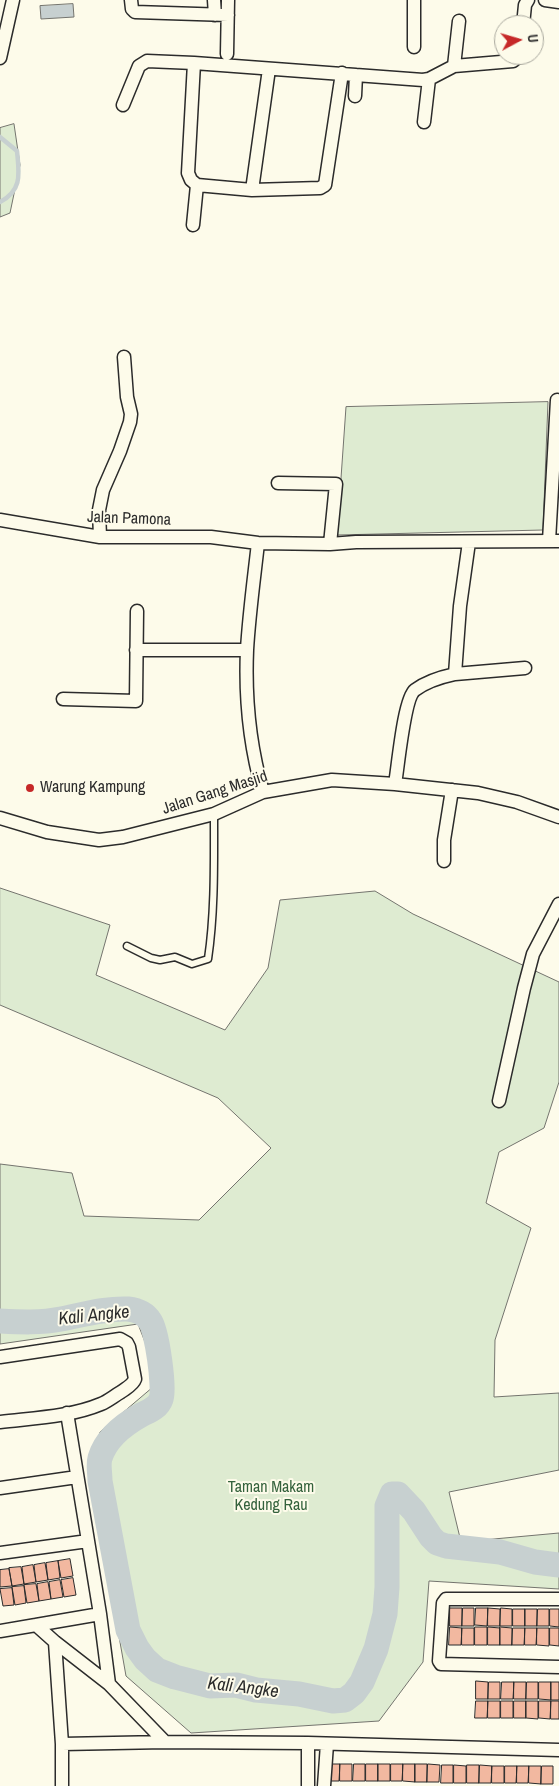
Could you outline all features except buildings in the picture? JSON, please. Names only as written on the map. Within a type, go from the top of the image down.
[{"type":"street","points":[[214,0],[215,15]]},
{"type":"street","points":[[227,54],[228,0]]},
{"type":"street","points":[[414,0],[414,47]]},
{"type":"street","points":[[524,15],[525,5],[528,0]]},
{"type":"street","points":[[545,0],[559,2]]},
{"type":"street","points":[[131,1],[132,9],[135,12],[228,15]]},
{"type":"street","points":[[0,58],[8,7]]},
{"type":"street","points":[[454,66],[460,21]]},
{"type":"street","points":[[123,105],[139,66],[142,62],[147,61],[423,80],[429,79],[454,66],[494,63]]},
{"type":"street","points":[[194,63],[188,174],[197,185],[252,190],[320,188],[325,186],[342,73]]},
{"type":"street","points":[[252,190],[269,69]]},
{"type":"street","points":[[355,96],[356,75]]},
{"type":"street","points":[[424,122],[429,79]]},
{"type":"street","points":[[193,225],[197,185]]},
{"type":"street","points":[[100,537],[98,510],[103,490],[130,422],[131,414],[127,398],[124,357]]},
{"type":"street","points":[[554,541],[557,400]]},
{"type":"street","points":[[278,483],[336,484],[330,544]]},
{"type":"street","name":"Jalan Pamona","points":[[0,520],[100,537],[211,537],[258,543],[554,541]]},
{"type":"street","points":[[455,674],[460,606],[469,542]]},
{"type":"street","points":[[258,543],[247,650],[251,730],[256,768],[263,792]]},
{"type":"street","points":[[63,700],[136,701],[137,611]]},
{"type":"street","points":[[136,650],[247,650]]},
{"type":"street","points":[[395,784],[409,702],[414,691],[434,679],[455,674],[525,668]]},
{"type":"street","name":"Jalan Gang Masjid","points":[[0,818],[47,832],[99,840],[123,837],[214,814],[263,792],[332,780],[395,784],[478,793],[516,802],[559,817]]},
{"type":"street","points":[[444,861],[444,840],[452,790]]},
{"type":"street","points":[[499,1101],[533,954],[559,904]]},
{"type":"street","points":[[0,1357],[120,1339],[125,1341],[129,1347],[135,1378],[134,1382],[102,1404],[67,1414],[0,1422]]},
{"type":"street","points":[[67,1414],[100,1614],[109,1684]]},
{"type":"street","points":[[0,1488],[77,1477]]},
{"type":"street","points":[[0,1554],[88,1541]]},
{"type":"street","points":[[559,1599],[446,1599],[443,1603],[439,1661],[441,1664],[559,1666]]},
{"type":"street","points":[[0,1631],[100,1614]]},
{"type":"street","points":[[36,1625],[54,1642],[109,1684],[165,1742]]},
{"type":"street","points":[[54,1642],[62,1744],[62,1786]]},
{"type":"street","points":[[62,1744],[165,1742],[308,1743],[559,1750]]},
{"type":"street","points":[[308,1743],[308,1786]]},
{"type":"street","points":[[324,1786],[327,1744]]},
{"type":"lane","points":[[127,946],[151,958],[160,960],[175,958],[192,964],[208,958],[211,941],[214,814]]},
{"type":"green space","points":[[14,124],[20,165],[10,213],[0,217],[0,128]]},
{"type":"green space","points":[[548,402],[543,530],[337,535],[346,407]]},
{"type":"green space","name":"Taman Makam Kedung Rau","points":[[0,888],[110,925],[96,975],[225,1030],[268,968],[280,900],[375,891],[413,914],[559,982],[559,1082],[544,1128],[499,1152],[486,1203],[531,1228],[495,1340],[494,1397],[559,1393],[559,1470],[449,1492],[461,1542],[559,1533],[559,1589],[429,1581],[423,1662],[379,1721],[191,1733],[126,1676],[92,1484],[100,1432],[160,1381],[138,1324],[0,1344],[0,1164],[72,1173],[84,1216],[199,1220],[271,1148],[218,1098],[0,1005]]},
{"type":"shaded area","points":[[73,4],[74,17],[41,19],[40,6]]},
{"type":"waterway","points":[[0,137],[17,151],[19,174],[13,192],[0,202]]},
{"type":"waterway","name":"Kali Angke","points":[[0,1321],[46,1321],[102,1311],[128,1309],[143,1314],[148,1318],[153,1327],[161,1372],[162,1393],[160,1402],[150,1411],[128,1423],[111,1438],[106,1444],[99,1466],[100,1481],[128,1630],[137,1648],[157,1670],[210,1686],[236,1685],[256,1690],[299,1694],[333,1701],[345,1700],[354,1693],[362,1682],[376,1649],[385,1614],[387,1506],[392,1494],[398,1494],[414,1511],[437,1543],[446,1546],[500,1552],[535,1562],[559,1565]]},
{"type":"place","name":"Warung Kampung","points":[[30,788]]}]
